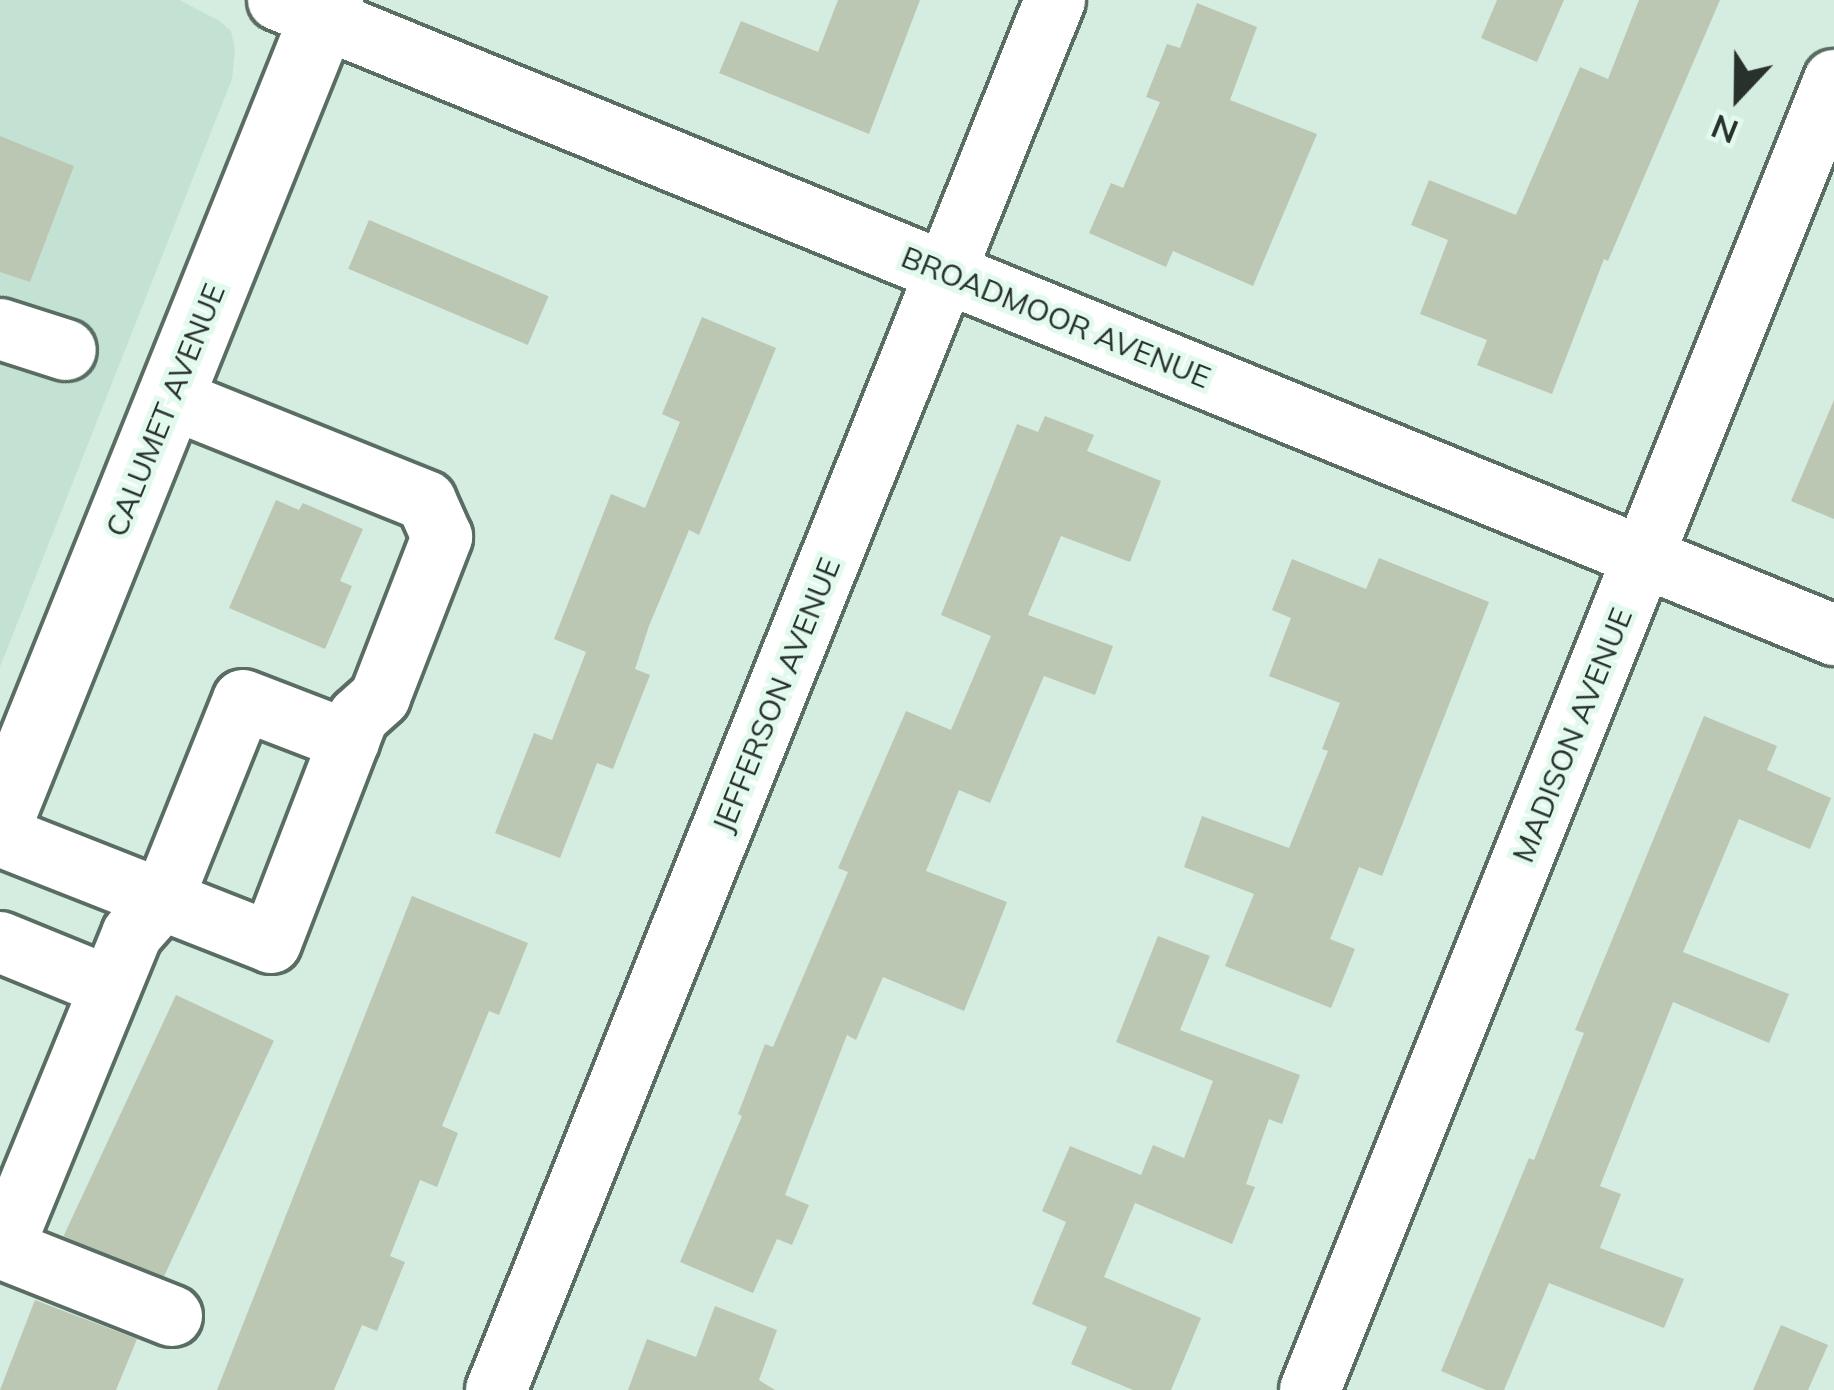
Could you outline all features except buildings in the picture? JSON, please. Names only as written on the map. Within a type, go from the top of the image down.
[{"type":"main road","name":"CALUMET AVENUE","points":[[0,820],[170,398],[310,6]]},
{"type":"street","name":"JEFFERSON AVENUE","points":[[496,1390],[1055,0]]},
{"type":"street","name":"BROADMOOR AVENUE","points":[[310,6],[946,272],[1834,634]]},
{"type":"street","name":"MADISON AVENUE","points":[[1310,1390],[1834,80]]},
{"type":"street","points":[[0,329],[66,350]]},
{"type":"street","points":[[0,836],[271,943],[354,729],[355,688],[405,564],[405,539],[385,520],[302,486],[263,436],[170,398]]},
{"type":"street","points":[[172,1316],[1,1252],[132,934],[164,899],[243,700],[354,729]]},
{"type":"street","points":[[0,942],[110,987]]},
{"type":"shaded area","points":[[0,0],[179,0],[231,31],[235,50],[232,79],[0,667]]}]
